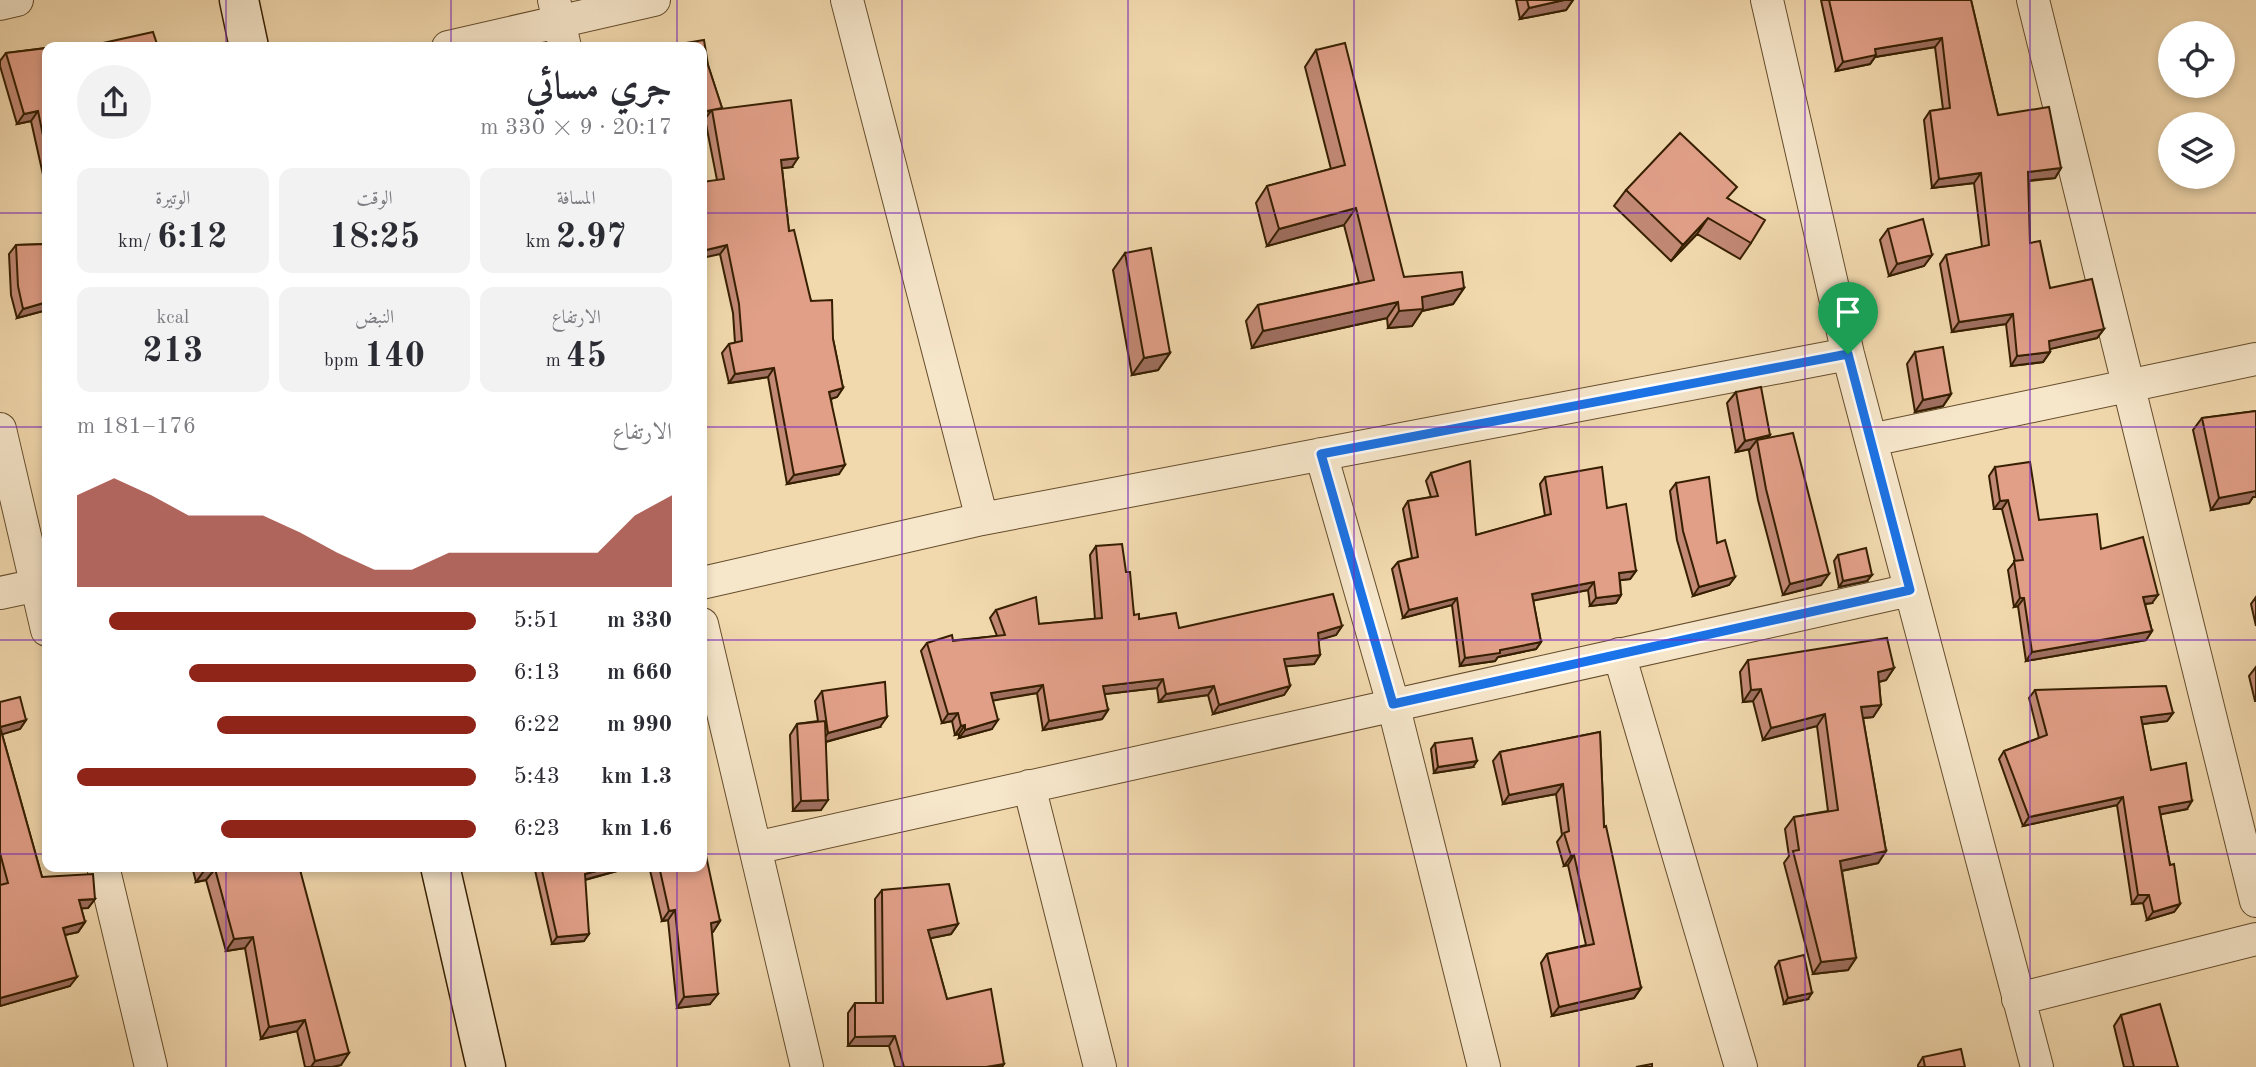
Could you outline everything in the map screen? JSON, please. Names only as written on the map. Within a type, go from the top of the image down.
[{"type":"street","points":[[0,4],[17,0]]},
{"type":"street","points":[[239,0],[249,42]]},
{"type":"street","points":[[472,42],[654,0]]},
{"type":"street","points":[[847,0],[982,519]]},
{"type":"street","points":[[1767,0],[1848,354],[2037,1067]]},
{"type":"street","points":[[2033,0],[2256,901]]},
{"type":"street","points":[[707,582],[982,519],[1848,354]]},
{"type":"street","points":[[1871,440],[2256,359]]},
{"type":"street","points":[[0,429],[42,584],[0,593]]},
{"type":"street","points":[[1321,454],[1393,704],[1484,1067]]},
{"type":"street","points":[[755,848],[1910,590]]},
{"type":"street","points":[[707,645],[807,1067]]},
{"type":"street","points":[[1619,654],[1741,1067]]},
{"type":"street","points":[[1029,786],[1100,1067]]},
{"type":"street","points":[[104,872],[151,1067]]},
{"type":"street","points":[[441,872],[486,1067]]},
{"type":"street","points":[[2018,999],[2256,939]]},
{"type":"building","points":[[1527,0],[1564,0],[1529,8]]},
{"type":"building","points":[[1829,0],[1971,0],[1998,115],[2049,107],[2061,168],[2028,172],[2030,243],[2040,241],[2050,288],[2092,279],[2104,329],[2049,341],[2050,352],[2017,356],[2013,314],[1959,322],[1946,255],[1989,245],[1981,173],[1939,179],[1930,111],[1950,108],[1942,38],[1875,49],[1876,55],[1843,62]]},
{"type":"building","points":[[153,32],[156,42],[108,42]]},
{"type":"building","points":[[1345,43],[1404,277],[1462,272],[1464,288],[1422,297],[1423,309],[1399,311],[1398,302],[1263,331],[1258,305],[1374,280],[1356,208],[1279,229],[1267,186],[1345,165],[1316,50]]},
{"type":"building","points":[[42,49],[42,131],[38,111],[24,114],[6,53]]},
{"type":"building","points":[[707,59],[708,65],[722,108],[707,111]]},
{"type":"building","points":[[791,100],[798,158],[781,160],[789,231],[794,230],[811,301],[832,300],[833,339],[843,388],[829,392],[845,465],[794,475],[774,368],[735,374],[729,344],[742,341],[739,304],[727,245],[707,250],[707,181],[724,179],[712,110]]},
{"type":"building","points":[[1680,133],[1737,187],[1727,198],[1765,220],[1751,243],[1708,218],[1683,245],[1626,190]]},
{"type":"building","points":[[1923,219],[1932,255],[1897,264],[1888,229]]},
{"type":"building","points":[[42,244],[42,303],[23,309],[18,286],[16,245]]},
{"type":"building","points":[[1151,248],[1170,353],[1144,358],[1125,253]]},
{"type":"building","points":[[1943,347],[1951,394],[1923,400],[1915,352]]},
{"type":"building","points":[[1761,387],[1770,435],[1745,441],[1736,392]]},
{"type":"building","points":[[2256,411],[2256,491],[2219,498],[2202,418]]},
{"type":"building","points":[[1793,433],[1829,574],[1790,584],[1766,489],[1757,440]]},
{"type":"building","points":[[1470,461],[1476,535],[1551,514],[1545,477],[1602,467],[1607,508],[1626,504],[1636,571],[1619,573],[1621,595],[1596,598],[1594,582],[1532,594],[1541,642],[1500,650],[1500,653],[1465,658],[1457,598],[1409,610],[1398,562],[1418,557],[1408,501],[1438,496],[1431,473]]},
{"type":"building","points":[[2030,462],[2039,520],[2097,514],[2101,549],[2143,537],[2158,595],[2143,597],[2152,631],[2032,652],[2024,598],[2020,598],[2014,561],[2023,560],[2008,500],[2000,501],[1995,467]]},
{"type":"building","points":[[1709,477],[1717,543],[1725,540],[1735,577],[1699,587],[1683,531],[1676,483]]},
{"type":"building","points":[[1122,544],[1126,572],[1130,572],[1134,615],[1139,614],[1139,619],[1176,613],[1179,628],[1333,594],[1342,626],[1318,633],[1320,655],[1284,659],[1290,686],[1219,705],[1214,686],[1166,694],[1163,679],[1103,686],[1108,710],[1049,721],[1043,685],[991,693],[998,720],[965,730],[965,725],[961,726],[958,713],[948,714],[927,643],[952,635],[953,641],[1005,635],[996,610],[1036,597],[1039,624],[1102,618],[1096,546]]},
{"type":"building","points":[[1866,548],[1872,575],[1843,581],[1838,555]]},
{"type":"building","points":[[1887,638],[1894,668],[1878,672],[1881,705],[1861,707],[1886,851],[1840,861],[1856,958],[1821,962],[1793,851],[1799,850],[1794,817],[1838,810],[1825,714],[1771,728],[1761,689],[1751,690],[1748,660]]},
{"type":"building","points":[[885,682],[887,717],[828,733],[822,691]]},
{"type":"building","points":[[2166,686],[2173,713],[2141,717],[2151,770],[2186,763],[2192,801],[2159,807],[2170,865],[2174,864],[2180,904],[2153,912],[2149,895],[2138,895],[2123,797],[2029,817],[2004,751],[2047,735],[2035,690]]},
{"type":"building","points":[[20,697],[26,720],[0,727],[0,702]]},
{"type":"building","points":[[825,721],[828,800],[801,801],[797,724]]},
{"type":"building","points":[[0,727],[42,877],[93,874],[95,899],[79,900],[85,922],[63,928],[77,977],[0,998],[0,885],[8,883],[0,853]]},
{"type":"building","points":[[1600,732],[1604,827],[1606,826],[1641,988],[1559,1007],[1547,954],[1594,944],[1574,855],[1571,856],[1564,833],[1569,831],[1563,784],[1509,795],[1500,752]]},
{"type":"building","points":[[1472,738],[1477,761],[1438,767],[1435,743]]},
{"type":"building","points":[[707,860],[720,921],[711,923],[718,994],[684,997],[675,910],[669,911],[660,872],[707,872]]},
{"type":"building","points":[[216,872],[301,872],[349,1053],[315,1061],[305,1020],[269,1027],[253,937],[234,939]]},
{"type":"building","points":[[542,872],[592,872],[585,874],[589,934],[557,937]]},
{"type":"building","points":[[949,884],[958,924],[928,930],[947,999],[991,989],[1004,1064],[986,1067],[904,1067],[895,1036],[855,1037],[855,1003],[883,1003],[882,890]]},
{"type":"building","points":[[1804,955],[1812,993],[1788,998],[1779,961]]},
{"type":"building","points":[[2160,1004],[2178,1067],[2134,1067],[2121,1015]]},
{"type":"building","points":[[1961,1049],[1965,1067],[1925,1067],[1923,1057]]},
{"type":"route","points":[[1848,354],[1910,590],[1393,704],[1321,454],[1848,354]]}]
